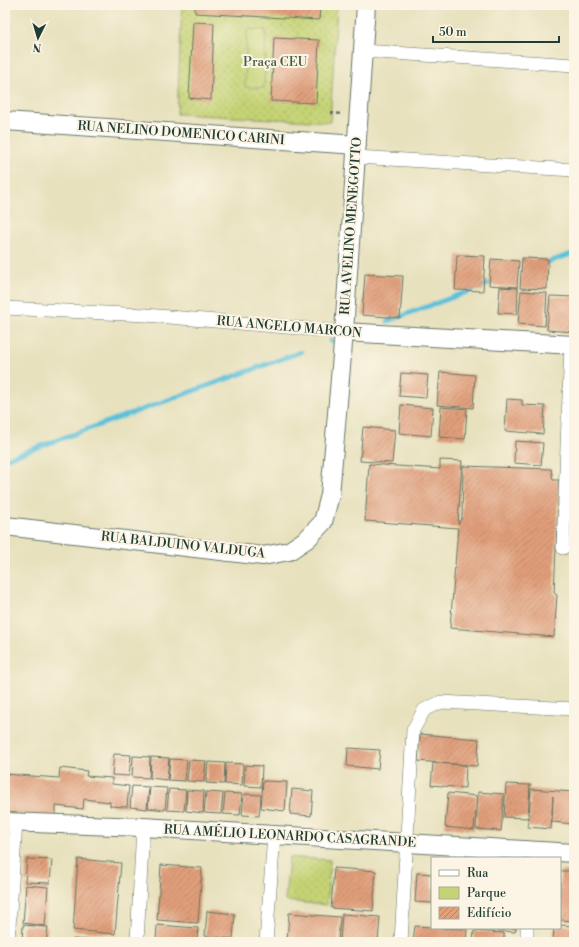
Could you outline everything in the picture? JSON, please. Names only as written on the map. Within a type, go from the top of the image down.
[{"type":"street","name":"RUA AVELINO MENEGOTTO","points":[[330,495],[344,332],[366,5]]},
{"type":"street","points":[[363,51],[574,65]]},
{"type":"street","name":"RUA NELINO DOMENICO CARINI","points":[[5,121],[356,151]]},
{"type":"street","points":[[356,151],[574,170]]},
{"type":"street","name":"RUA ANGELO MARCON","points":[[5,308],[146,315],[344,332],[572,345]]},
{"type":"street","points":[[563,548],[572,345]]},
{"type":"street","name":"RUA BALDUINO VALDUGA","points":[[5,526],[263,556],[289,551],[307,539],[323,522],[330,495]]},
{"type":"street","points":[[401,942],[413,730],[424,710],[441,702],[574,709]]},
{"type":"street","points":[[8,942],[11,822]]},
{"type":"street","name":"RUA AMÉLIO LEONARDO CASAGRANDE","points":[[11,822],[143,827],[407,842],[530,855],[574,853]]},
{"type":"street","points":[[137,942],[143,827]]},
{"type":"street","points":[[266,942],[274,834]]},
{"type":"street","points":[[527,929],[527,942]]},
{"type":"green space","name":"Praça CEU","points":[[182,5],[337,5],[330,122],[177,114]]},
{"type":"green space","points":[[247,29],[266,30],[264,88],[245,87]]},
{"type":"green space","points":[[289,857],[330,860],[327,905],[285,901]]},
{"type":"building","points":[[195,5],[320,5],[319,20],[195,13]]},
{"type":"building","points":[[193,22],[214,23],[211,100],[189,98]]},
{"type":"building","points":[[274,38],[319,40],[316,103],[271,101]]},
{"type":"building","points":[[457,255],[485,256],[483,291],[455,290]]},
{"type":"building","points":[[522,258],[548,259],[547,289],[520,288]]},
{"type":"building","points":[[491,259],[519,261],[517,287],[489,285]]},
{"type":"building","points":[[365,274],[403,276],[400,318],[362,315]]},
{"type":"building","points":[[500,287],[518,288],[517,314],[498,313]]},
{"type":"building","points":[[521,291],[547,293],[545,326],[518,324]]},
{"type":"building","points":[[550,296],[574,297],[573,332],[547,330]]},
{"type":"building","points":[[440,372],[475,375],[473,408],[437,405]]},
{"type":"building","points":[[401,373],[428,375],[426,398],[399,396]]},
{"type":"building","points":[[507,399],[522,400],[522,405],[545,406],[543,434],[505,431]]},
{"type":"building","points":[[401,405],[433,408],[431,436],[399,433]]},
{"type":"building","points":[[441,407],[467,409],[465,439],[439,437]]},
{"type":"building","points":[[363,427],[395,430],[392,463],[360,461]]},
{"type":"building","points":[[515,441],[543,443],[541,465],[514,463]]},
{"type":"building","points":[[440,460],[462,461],[458,524],[462,518],[463,466],[551,469],[553,480],[559,480],[554,593],[557,595],[554,637],[450,628],[458,528],[365,521],[369,464],[440,469]]},
{"type":"building","points":[[420,734],[479,739],[477,766],[418,761]]},
{"type":"building","points":[[348,748],[380,750],[378,769],[347,766]]},
{"type":"building","points":[[114,754],[131,755],[129,776],[112,775]]},
{"type":"building","points":[[133,756],[150,757],[149,778],[132,777]]},
{"type":"building","points":[[151,757],[169,758],[167,780],[150,778]]},
{"type":"building","points":[[170,759],[187,760],[185,781],[168,780]]},
{"type":"building","points":[[189,760],[206,761],[204,782],[187,781]]},
{"type":"building","points":[[208,762],[225,763],[224,784],[206,783]]},
{"type":"building","points":[[226,763],[243,764],[242,785],[225,784]]},
{"type":"building","points":[[433,763],[466,765],[465,788],[431,785]]},
{"type":"building","points":[[245,765],[262,766],[261,787],[244,786]]},
{"type":"building","points":[[60,768],[87,771],[86,776],[112,778],[112,784],[129,786],[127,807],[110,806],[110,802],[84,799],[83,809],[56,806],[56,819],[5,814],[5,774],[59,778]]},
{"type":"building","points":[[263,781],[287,782],[285,811],[261,808]]},
{"type":"building","points":[[506,784],[530,785],[528,818],[504,817]]},
{"type":"building","points":[[132,786],[149,787],[147,809],[130,807]]},
{"type":"building","points":[[150,787],[167,788],[165,810],[148,808]]},
{"type":"building","points":[[169,789],[186,790],[184,811],[167,810]]},
{"type":"building","points":[[292,789],[313,791],[311,816],[290,814]]},
{"type":"building","points":[[531,789],[574,792],[574,824],[552,822],[553,796],[551,829],[528,827]]},
{"type":"building","points":[[187,790],[204,791],[203,813],[186,811]]},
{"type":"building","points":[[206,792],[223,793],[221,814],[204,813]]},
{"type":"building","points":[[478,792],[504,794],[501,831],[476,829]]},
{"type":"building","points":[[225,793],[242,794],[240,815],[223,814]]},
{"type":"building","points":[[448,793],[477,796],[474,830],[445,827]]},
{"type":"building","points":[[244,794],[261,795],[259,816],[242,815]]},
{"type":"building","points":[[27,859],[52,860],[50,883],[25,882]]},
{"type":"building","points":[[78,859],[121,863],[115,934],[73,930]]},
{"type":"building","points":[[161,865],[202,868],[198,923],[157,920]]},
{"type":"building","points":[[334,868],[376,871],[373,911],[331,908]]},
{"type":"building","points":[[561,871],[574,871],[574,921],[561,920]]},
{"type":"building","points":[[417,873],[431,874],[431,903],[415,902]]},
{"type":"building","points":[[26,885],[48,887],[45,926],[23,923]]},
{"type":"building","points":[[207,911],[235,914],[233,939],[205,936]]},
{"type":"building","points":[[289,913],[340,917],[338,942],[287,942]]},
{"type":"building","points":[[342,914],[380,917],[378,942],[340,942]]},
{"type":"building","points":[[23,925],[48,927],[46,942],[22,942]]},
{"type":"building","points":[[157,925],[198,928],[197,942],[156,942]]},
{"type":"building","points":[[561,925],[574,926],[574,942],[553,942],[554,929],[561,929]]},
{"type":"building","points":[[415,926],[431,927],[431,929],[467,929],[466,942],[413,942]]},
{"type":"building","points":[[491,929],[516,929],[515,932]]},
{"type":"building","points":[[474,931],[504,933],[504,942],[473,942]]},
{"type":"building","points":[[73,939],[103,941],[103,942],[73,942]]},
{"type":"waterway","points":[[543,264],[574,253]]},
{"type":"waterway","points":[[388,321],[494,282]]},
{"type":"waterway","points":[[5,459],[301,352]]}]
